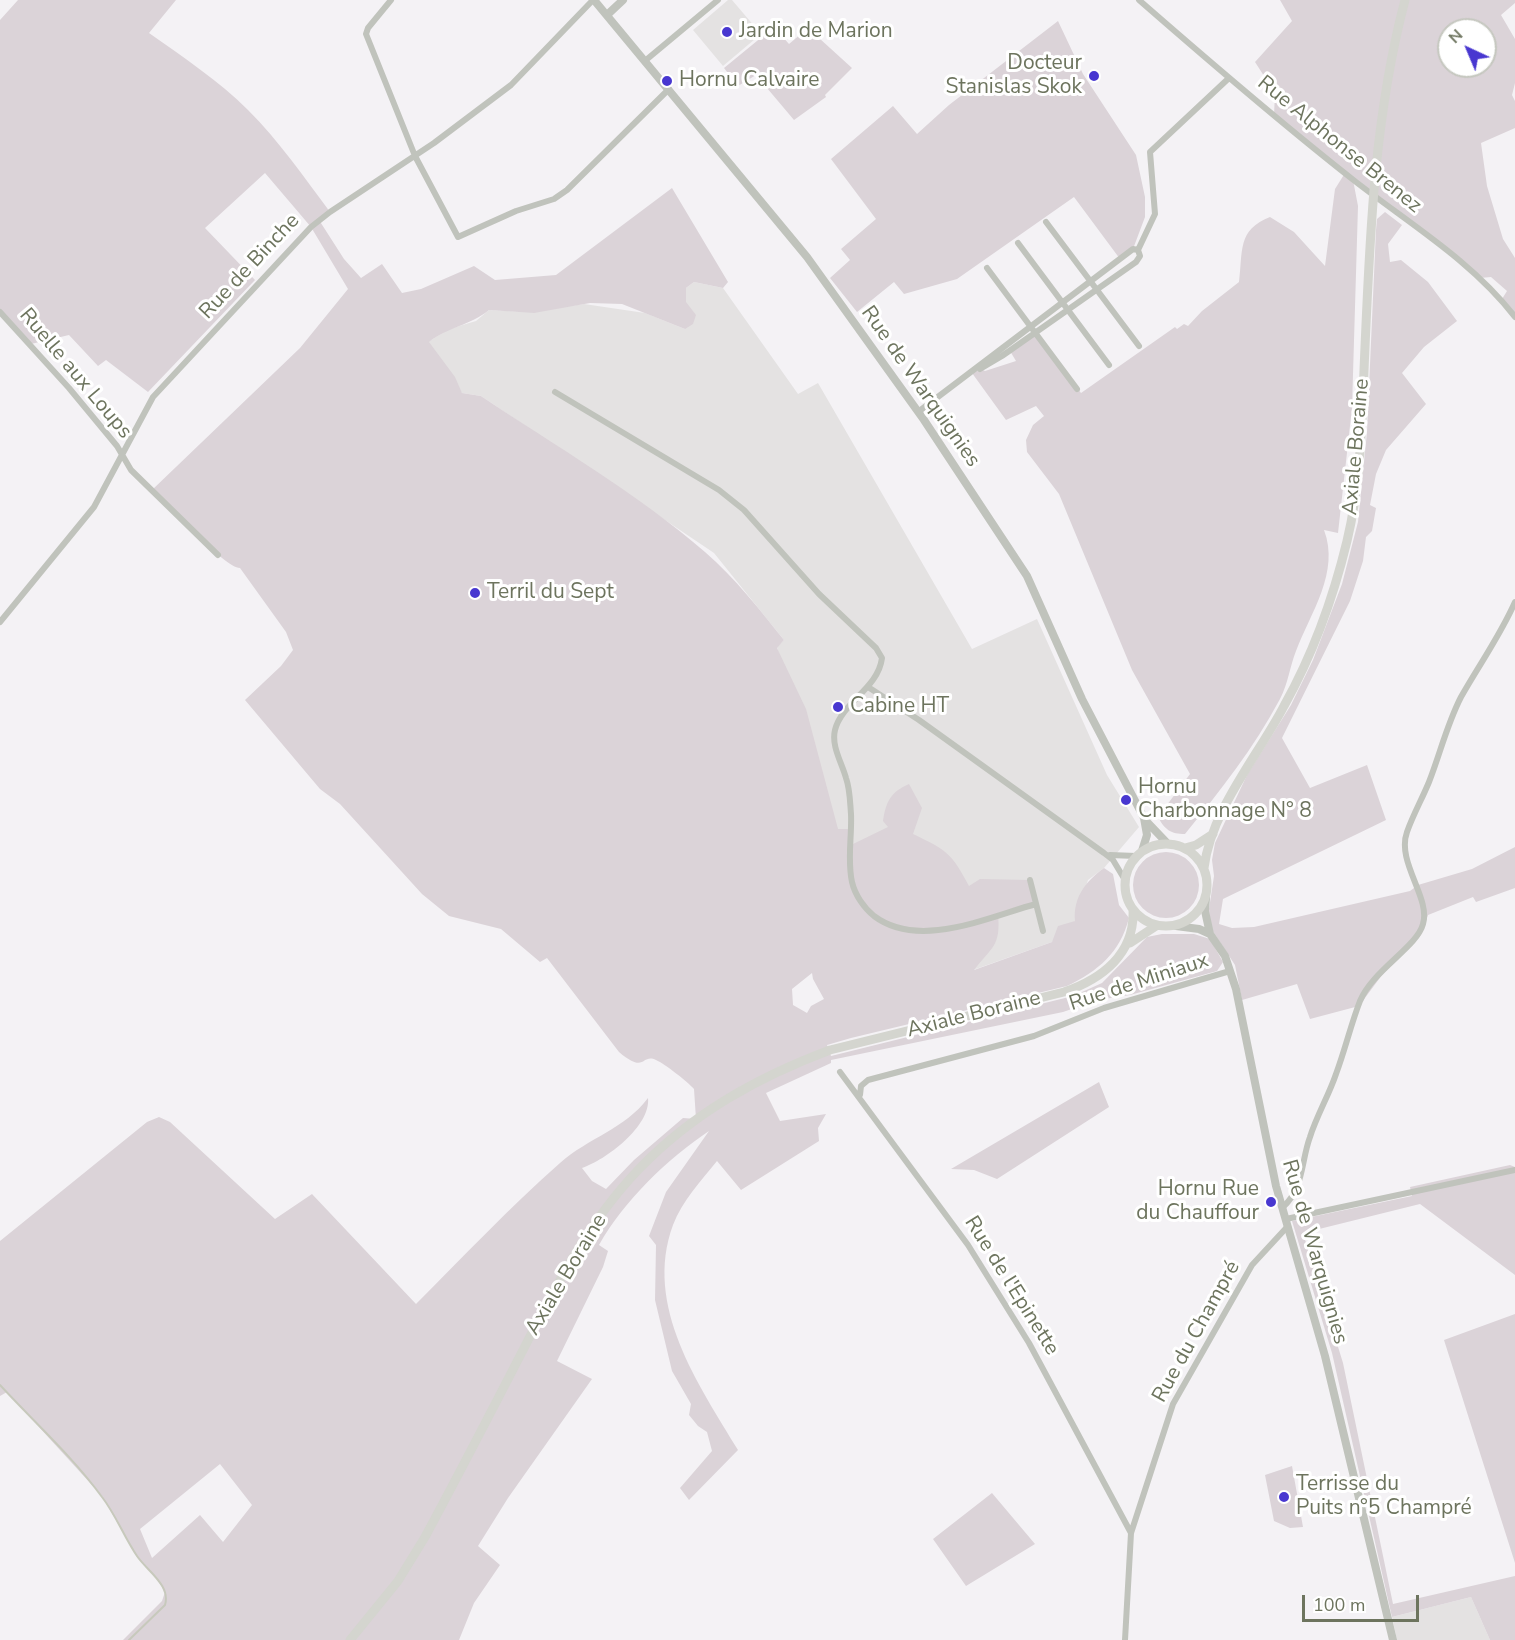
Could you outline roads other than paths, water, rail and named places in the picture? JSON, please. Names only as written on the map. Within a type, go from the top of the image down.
[{"type":"main road","name":"Axiale Boraine","points":[[1204,868],[1206,855],[1215,832],[1239,781],[1269,734],[1307,660],[1328,608],[1348,538],[1357,472],[1375,170],[1380,129],[1405,0]]},
{"type":"main road","points":[[1185,848],[1204,868],[1208,888],[1199,911],[1189,920],[1176,926],[1156,926],[1143,920],[1133,910],[1126,896],[1125,880],[1128,867],[1139,854],[1167,843],[1185,848],[1196,845],[1215,832]]},
{"type":"main road","points":[[1128,945],[1132,934],[1133,910]]},
{"type":"main road","name":"Axiale Boraine","points":[[350,1640],[384,1600],[426,1537],[575,1252],[622,1188],[664,1145],[721,1102],[791,1065],[830,1050],[1081,986],[1104,973],[1136,937],[1156,926]]},
{"type":"street","points":[[391,0],[368,28],[366,34],[414,156],[458,237],[516,211],[554,199],[567,190],[669,89]]},
{"type":"street","name":"Rue de Binche","points":[[0,622],[87,516],[123,458],[153,397],[311,227],[511,85],[594,0],[607,15]]},
{"type":"street","points":[[607,15],[623,0]]},
{"type":"street","points":[[646,60],[718,0]]},
{"type":"street","name":"Rue Alphonse Brenez","points":[[1139,0],[1229,78],[1353,179],[1471,270],[1497,294],[1515,317]]},
{"type":"street","name":"Rue de Warquignies","points":[[607,15],[807,257],[918,412],[1028,576],[1082,699],[1144,818]]},
{"type":"street","points":[[918,412],[1135,262],[1140,256],[1138,250],[1155,214],[1150,152],[1229,78]]},
{"type":"street","points":[[1046,222],[1139,346]]},
{"type":"street","points":[[1018,243],[1109,365]]},
{"type":"street","points":[[972,374],[1090,281],[1133,249],[1138,250]]},
{"type":"street","points":[[1124,256],[1125,263],[1135,262]]},
{"type":"street","points":[[987,268],[1077,389]]},
{"type":"street","name":"Ruelle aux Loups","points":[[0,312],[45,359],[117,446],[123,458],[218,555]]},
{"type":"street","points":[[555,392],[646,444],[719,490],[744,510],[819,594],[876,648],[882,658],[882,665],[868,687],[835,728],[834,742],[847,780],[851,829],[849,866],[859,900],[870,913],[895,929],[927,932],[1036,904]]},
{"type":"street","points":[[1282,1207],[1290,1201],[1302,1173],[1308,1140],[1336,1076],[1360,1001],[1376,975],[1415,938],[1424,922],[1420,899],[1407,861],[1404,845],[1406,835],[1430,781],[1453,715],[1515,602]]},
{"type":"street","points":[[868,687],[919,720],[1104,853],[1113,860],[1125,880]]},
{"type":"street","points":[[1104,853],[1125,858],[1139,854],[1148,835],[1144,818]]},
{"type":"street","points":[[1144,818],[1167,843]]},
{"type":"street","points":[[1030,880],[1043,931]]},
{"type":"street","name":"Rue de Warquignies","points":[[1206,898],[1204,910],[1210,934],[1225,956],[1236,988],[1263,1133],[1325,1356],[1393,1640]]},
{"type":"street","points":[[1176,926],[1199,929],[1210,934]]},
{"type":"street","name":"Rue de Miniaux","points":[[860,1095],[861,1086],[868,1080],[1047,1032],[1123,1002],[1230,971]]},
{"type":"street","name":"Rue de l'Epinette","points":[[840,1072],[860,1095],[968,1245],[1029,1343],[1131,1533]]},
{"type":"street","points":[[1287,1223],[1515,1170]]},
{"type":"street","name":"Rue du Champré","points":[[1125,1640],[1125,1603],[1131,1533],[1173,1404],[1252,1265],[1287,1223]]},
{"type":"waterway","points":[[0,1385],[66,1453],[90,1482],[112,1511],[141,1562],[165,1591],[165,1605],[129,1640]]},
{"type":"place","name":"Jardin de Marion","points":[[727,32]]},
{"type":"place","name":"Docteur Stanislas Skok","points":[[1094,76]]},
{"type":"place","name":"Hornu Calvaire","points":[[667,81]]},
{"type":"place","name":"Terril du Sept","points":[[475,593]]},
{"type":"place","name":"Cabine HT","points":[[838,707]]},
{"type":"place","name":"Hornu Charbonnage N° 8","points":[[1126,800]]},
{"type":"place","name":"Hornu Rue du Chauffour","points":[[1271,1202]]},
{"type":"place","name":"Terrisse du Puits n°5 Champré","points":[[1284,1497]]}]
